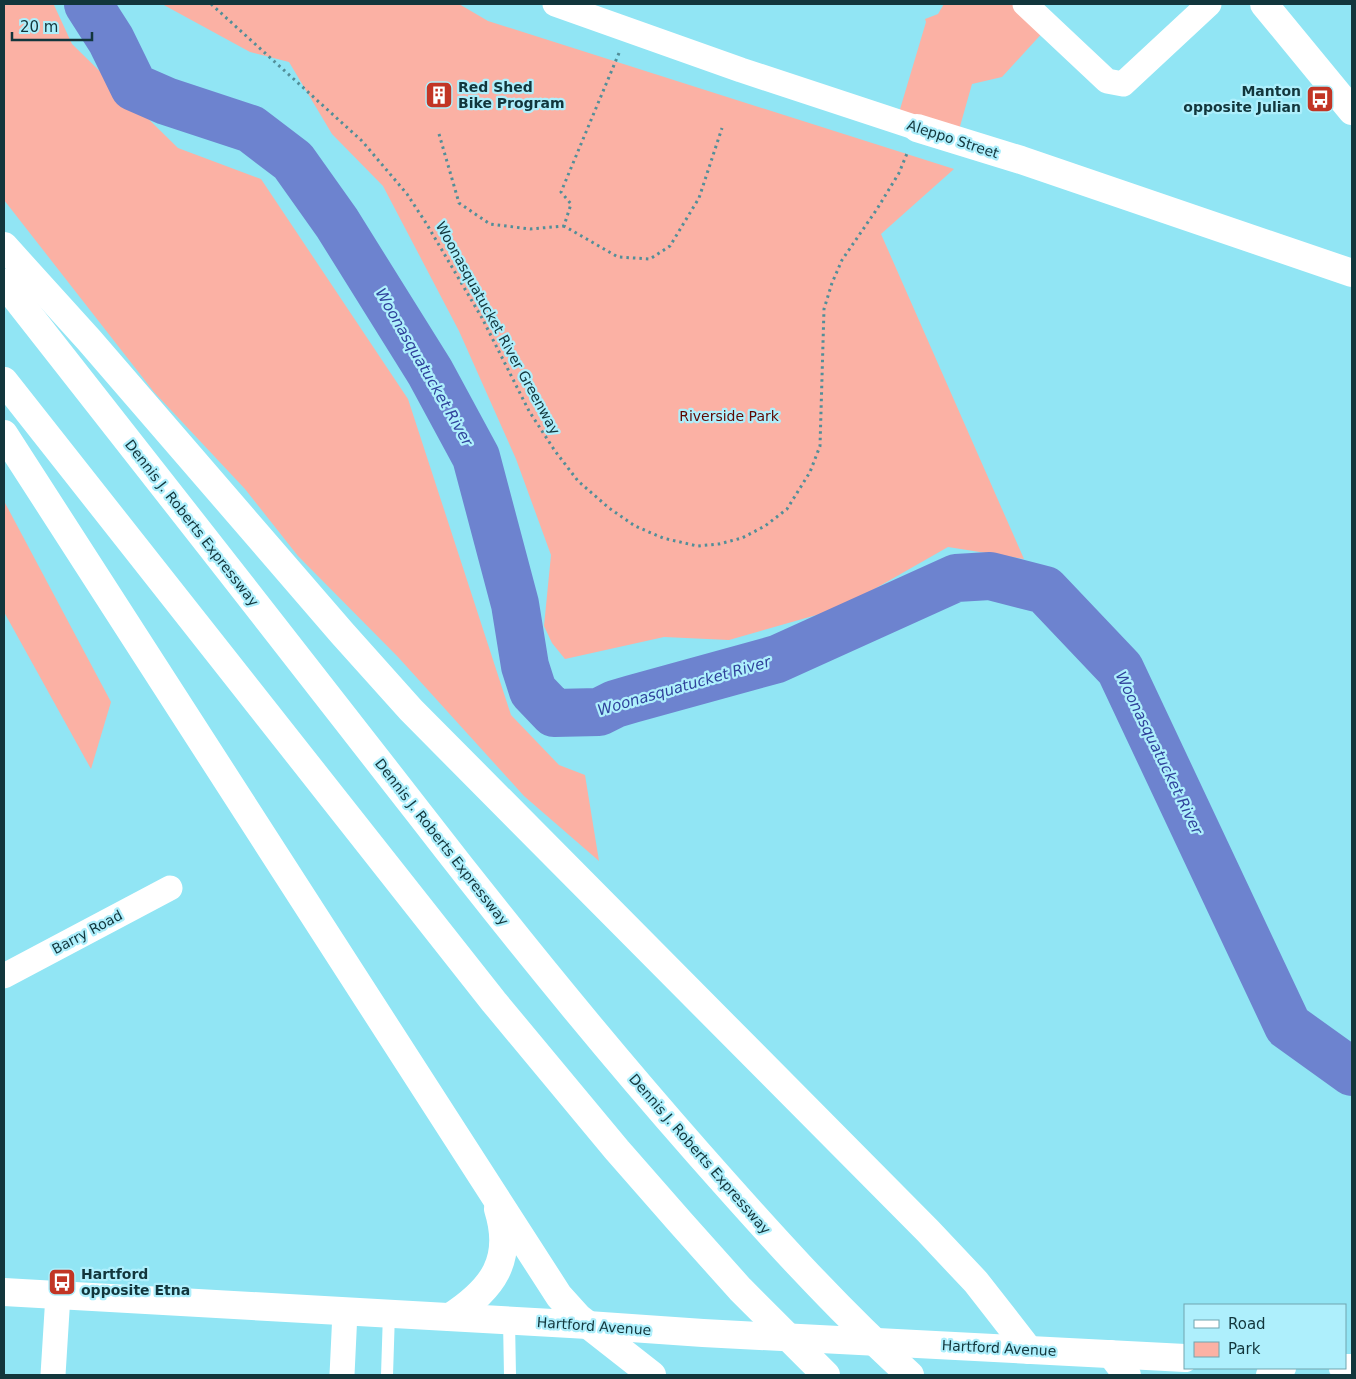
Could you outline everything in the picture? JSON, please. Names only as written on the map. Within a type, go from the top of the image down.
[{"type":"main road","points":[[1264,4],[1352,111]]},
{"type":"main road","name":"Aleppo Street","points":[[917,128],[1021,160],[1352,273]]},
{"type":"main road","points":[[4,246],[83,333],[335,625],[411,710],[895,1197],[976,1282],[1029,1350]]},
{"type":"main road","name":"Dennis J. Roberts Expressway","points":[[4,283],[536,962],[659,1108],[824,1292],[910,1375]]},
{"type":"main road","points":[[4,381],[488,995],[617,1150],[740,1288],[826,1375]]},
{"type":"main road","points":[[4,434],[559,1296],[588,1325],[652,1375]]},
{"type":"main road","points":[[450,1317],[488,1285],[503,1257],[503,1224],[491,1189]]},
{"type":"main road","name":"Hartford Avenue","points":[[4,1292],[1029,1350],[1119,1365],[1184,1358]]},
{"type":"street","points":[[1025,4],[1107,81],[1123,84],[1209,4]]},
{"type":"street","name":"Aleppo Street","points":[[565,5],[741,70],[917,128]]},
{"type":"street","name":"Barry Road","points":[[4,976],[170,888]]},
{"type":"street","points":[[53,1375],[58,1295]]},
{"type":"street","points":[[342,1375],[345,1312]]},
{"type":"lane","points":[[388,1375],[389,1314]]},
{"type":"lane","points":[[509,1321],[510,1375]]},
{"type":"path","name":"Woonasquatucket River Greenway","points":[[211,4],[362,141],[407,194],[482,318],[529,412],[578,481],[608,508],[635,526],[663,538],[697,546],[718,544],[742,538],[765,526],[787,509],[810,472],[820,446],[824,309],[832,283],[842,260],[899,173],[917,128]]},
{"type":"path","points":[[564,226],[571,204],[561,192],[629,29]]},
{"type":"path","points":[[439,134],[459,203],[490,224],[530,229],[564,226],[618,257],[650,259],[670,246],[699,198],[722,128]]},
{"type":"green space","points":[[4,4],[54,5],[72,44],[178,148],[261,179],[408,399],[511,715],[559,765],[585,775],[599,861],[524,796],[398,657],[298,556],[245,489],[154,392],[4,200]]},
{"type":"green space","name":"Riverside Park","points":[[162,4],[459,4],[488,21],[954,169],[881,234],[1024,559],[948,547],[841,608],[729,640],[664,637],[565,659],[552,643],[544,626],[551,555],[516,459],[459,331],[383,186],[332,134],[289,62],[250,52]]},
{"type":"green space","points":[[944,4],[1028,4],[1046,29],[1002,77],[972,84],[955,144],[895,126],[926,22],[925,19],[938,14]]},
{"type":"green space","points":[[4,501],[111,702],[91,769],[4,612]]},
{"type":"waterway","name":"Woonasquatucket River","points":[[88,4],[111,40],[134,87],[166,101],[251,129],[293,161],[337,223],[430,372],[476,457],[515,604],[525,666],[533,691],[554,713],[599,712],[615,704],[777,659],[956,578],[990,576],[1045,590],[1120,669],[1288,1026],[1352,1072]]},
{"type":"place","name":"Red Shed Bike Program","points":[[439,95]]},
{"type":"place","name":"Manton opposite Julian","points":[[1320,99]]},
{"type":"place","name":"Hartford opposite Etna","points":[[62,1282]]}]
